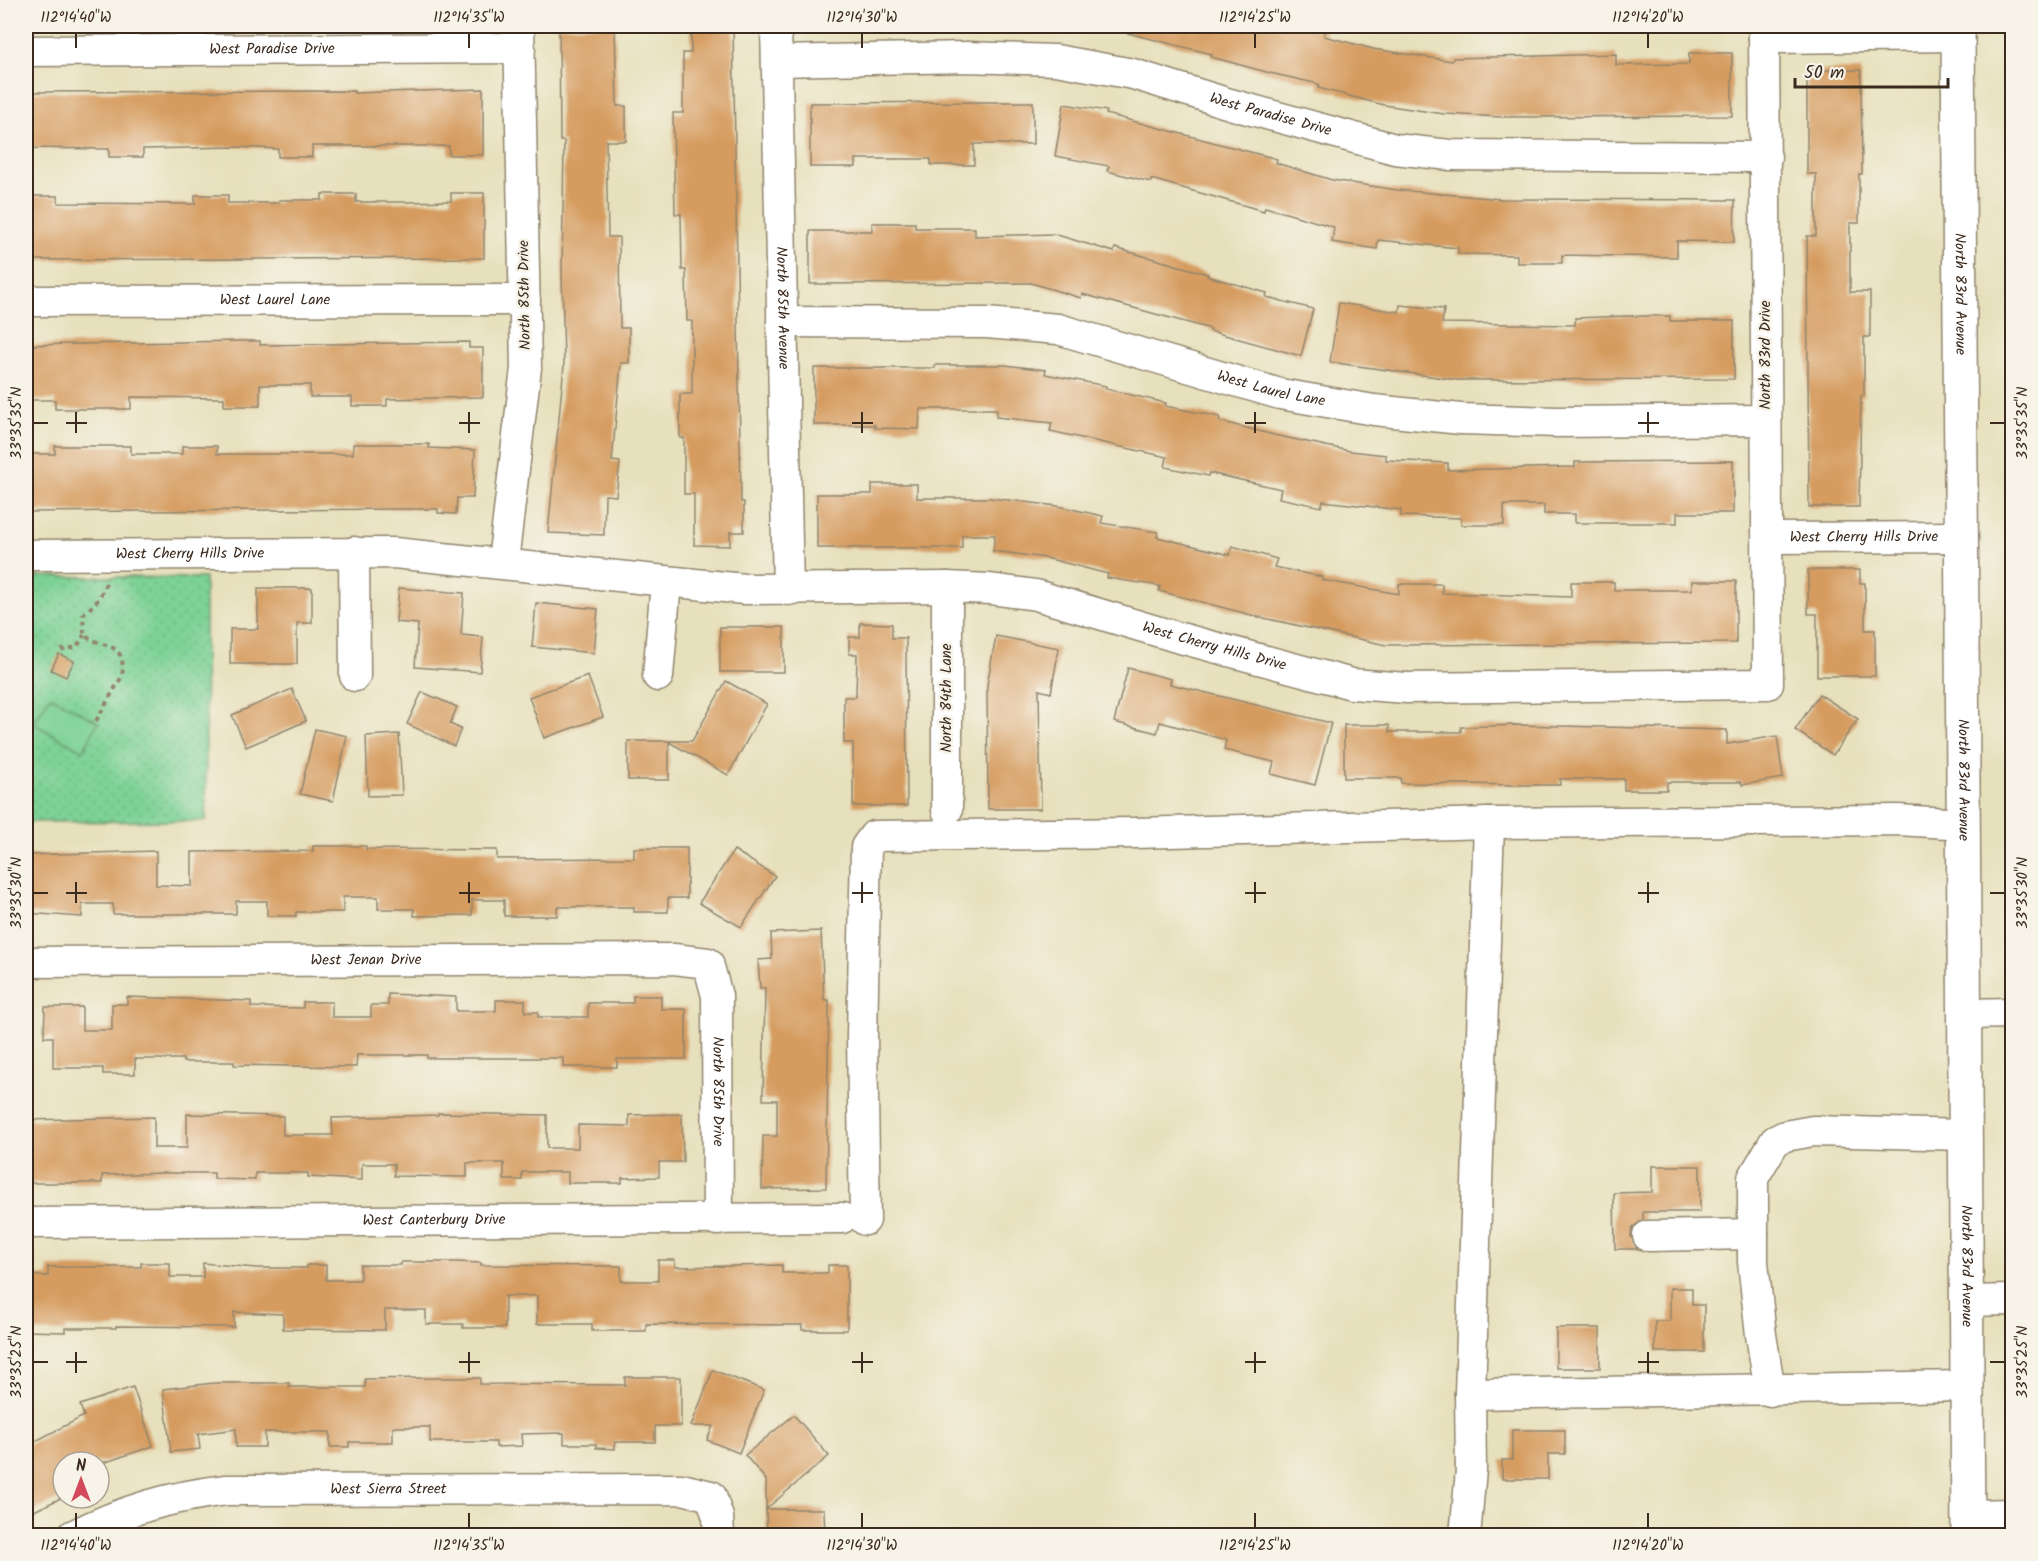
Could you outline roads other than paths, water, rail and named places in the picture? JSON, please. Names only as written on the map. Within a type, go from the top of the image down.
[{"type":"main road","name":"North 83rd Avenue","points":[[1958,31],[1968,1525]]},
{"type":"street","name":"North 85th Avenue","points":[[776,26],[788,590]]},
{"type":"street","points":[[1764,32],[1958,31]]},
{"type":"street","name":"North 83rd Drive","points":[[1764,32],[1768,684]]},
{"type":"street","name":"West Paradise Drive","points":[[26,51],[520,37]]},
{"type":"street","name":"North 85th Drive","points":[[503,562],[525,387],[520,37]]},
{"type":"street","name":"West Paradise Drive","points":[[777,61],[967,57],[1056,60],[1133,74],[1230,104],[1395,149],[1450,156],[1766,157]]},
{"type":"street","name":"West Laurel Lane","points":[[26,301],[525,300]]},
{"type":"street","name":"West Laurel Lane","points":[[782,322],[986,322],[1058,329],[1280,394],[1374,411],[1439,417],[1557,422],[1766,420]]},
{"type":"street","name":"West Cherry Hills Drive","points":[[1768,538],[1961,537]]},
{"type":"street","points":[[354,552],[355,676]]},
{"type":"street","name":"West Cherry Hills Drive","points":[[26,555],[354,552],[430,555],[666,582],[788,590],[947,587],[1036,595],[1205,645],[1352,684],[1407,688],[1768,684]]},
{"type":"street","points":[[658,676],[666,582]]},
{"type":"street","name":"North 84th Lane","points":[[947,587],[947,810]]},
{"type":"street","points":[[1465,1536],[1471,1470],[1470,1394],[1489,823],[1898,820],[1964,824]]},
{"type":"street","name":"West Canterbury Drive","points":[[26,1223],[854,1219],[862,1037],[866,847],[874,836],[1135,833],[1489,823]]},
{"type":"street","name":"West Jenan Drive","points":[[26,962],[674,959],[708,963]]},
{"type":"street","name":"North 85th Drive","points":[[708,963],[717,996],[718,1220]]},
{"type":"street","points":[[1964,1014],[2013,1013]]},
{"type":"street","points":[[1770,1391],[1753,1262],[1754,1178],[1775,1141],[1785,1136],[1813,1131],[1965,1135]]},
{"type":"street","points":[[1648,1236],[1753,1234]]},
{"type":"street","points":[[1966,1301],[2013,1300]]},
{"type":"street","points":[[1470,1394],[1770,1391],[1967,1386]]},
{"type":"street","name":"West Sierra Street","points":[[72,1536],[140,1507],[180,1495],[226,1490],[682,1489],[711,1496],[718,1517],[718,1536]]},
{"type":"street","points":[[1968,1525],[2013,1514]]}]
